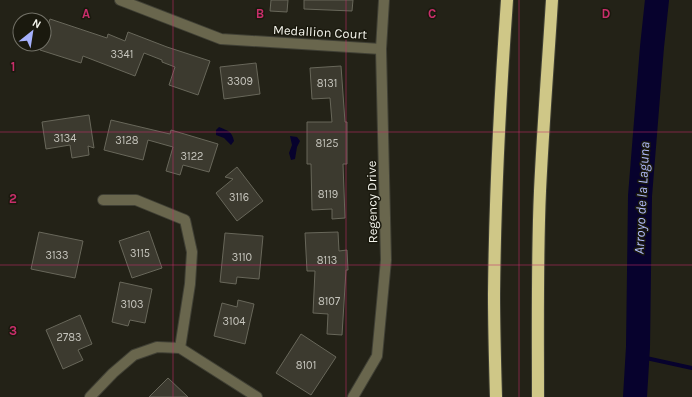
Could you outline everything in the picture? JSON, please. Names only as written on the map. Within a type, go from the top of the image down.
[{"type":"highway","points":[[496,397],[494,295],[496,189],[507,0]]},
{"type":"highway","points":[[538,397],[537,297],[540,192],[552,0]]},
{"type":"street","name":"Medallion Court","points":[[120,0],[221,39],[381,48]]},
{"type":"street","name":"Regency Drive","points":[[353,397],[377,356],[386,260],[381,48],[384,0]]},
{"type":"street","points":[[103,200],[136,200],[185,220],[192,252],[190,284],[180,348]]},
{"type":"street","points":[[90,397],[113,373],[134,355],[157,347],[180,348],[257,397]]},
{"type":"shaded area","points":[[219,127],[232,135],[234,141],[231,145],[224,138],[216,135],[216,130]]},
{"type":"shaded area","points":[[290,136],[297,137],[300,141],[297,147],[295,159],[291,160],[289,153],[292,145]]},
{"type":"building","points":[[271,0],[288,0],[287,12],[270,11]]},
{"type":"building","points":[[304,0],[353,0],[352,11],[304,9]]},
{"type":"building","points":[[52,20],[107,38],[108,34],[125,41],[128,32],[210,61],[198,95],[169,85],[175,67],[144,53],[135,76],[83,56],[81,63],[46,52],[52,52]]},
{"type":"building","points":[[256,63],[260,94],[224,99],[220,67]]},
{"type":"building","points":[[341,66],[345,122],[347,122],[347,164],[343,164],[345,218],[332,219],[332,209],[312,210],[311,164],[307,164],[307,122],[332,122],[330,98],[312,99],[310,68]]},
{"type":"building","points":[[89,115],[94,148],[88,146],[89,155],[72,158],[70,145],[46,149],[42,122]]},
{"type":"building","points":[[111,120],[170,134],[171,130],[218,144],[209,172],[183,165],[180,175],[166,171],[173,147],[148,140],[143,160],[104,150]]},
{"type":"building","points":[[237,167],[263,201],[237,221],[216,193],[233,179],[225,177]]},
{"type":"building","points":[[149,231],[162,268],[132,278],[119,241]]},
{"type":"building","points":[[39,232],[83,241],[75,278],[31,269]]},
{"type":"building","points":[[338,232],[339,251],[347,250],[348,270],[346,270],[342,335],[327,334],[328,314],[313,313],[315,271],[307,271],[305,233]]},
{"type":"building","points":[[225,233],[263,236],[259,279],[237,277],[236,284],[220,282]]},
{"type":"building","points":[[120,282],[152,289],[145,323],[130,320],[128,326],[112,322]]},
{"type":"building","points":[[238,300],[254,304],[245,344],[214,336],[222,303],[237,307]]},
{"type":"building","points":[[80,315],[92,344],[78,350],[83,360],[63,369],[46,330]]},
{"type":"building","points":[[301,334],[336,357],[311,395],[276,373]]},
{"type":"building","points":[[168,378],[188,397],[149,397]]},
{"type":"waterway","name":"Arroyo de la Laguna","points":[[635,397],[638,347],[640,196],[657,0]]},
{"type":"waterway","points":[[637,356],[692,368]]}]
